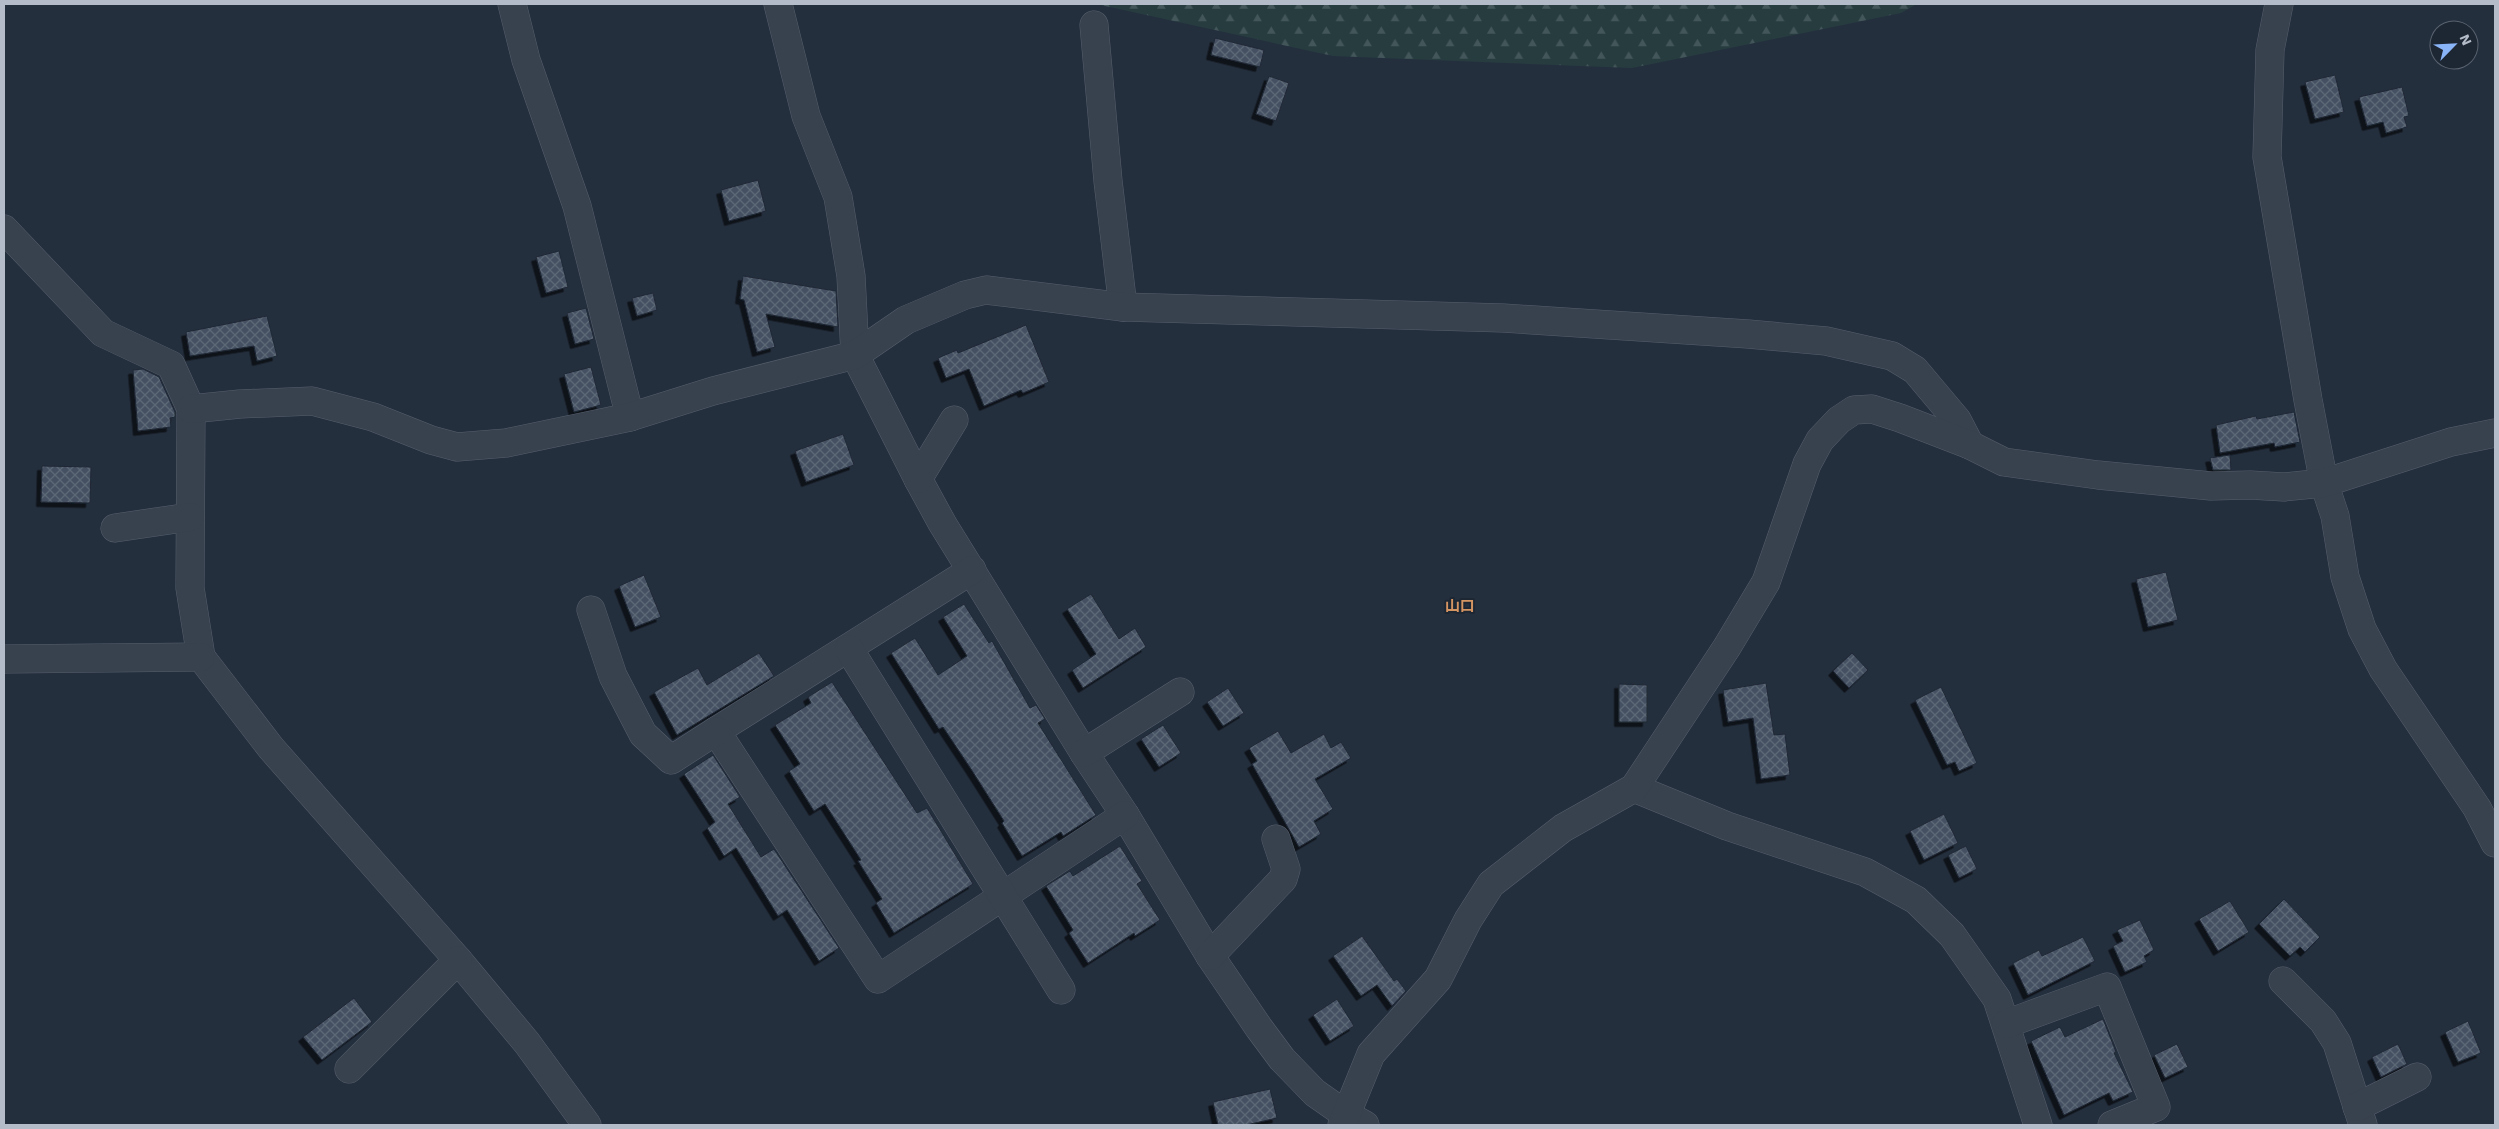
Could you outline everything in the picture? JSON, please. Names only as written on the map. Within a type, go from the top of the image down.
[{"type":"street","points":[[512,4],[526,60],[577,206],[630,417]]},
{"type":"street","points":[[778,4],[806,116],[838,197],[851,276],[855,355],[918,478],[942,523],[1210,956],[1282,1059],[1315,1093],[1351,1122],[1371,1054],[1438,980],[1468,920],[1492,884],[1563,828],[1634,788],[1727,647],[1766,582],[1807,464],[1820,440],[1839,420],[1854,410],[1872,409],[1970,446],[2004,462],[2098,475],[2211,486],[2250,485],[2284,487],[2324,482],[2451,442],[2495,433]]},
{"type":"street","points":[[2279,4],[2270,50],[2267,157],[2324,482],[2335,516],[2345,577],[2362,629],[2384,669],[2477,808],[2495,844]]},
{"type":"street","points":[[1094,25],[1108,181],[1123,307]]},
{"type":"street","points":[[4,229],[103,333],[170,365],[191,409],[190,588],[202,657],[271,748],[458,960],[526,1043],[587,1125]]},
{"type":"street","points":[[191,409],[240,404],[312,402],[373,416],[431,440],[457,446],[506,442],[630,417],[713,391],[855,355],[906,320],[965,295],[986,290],[1123,307],[1503,318],[1826,341],[1892,356],[1915,370],[1957,420],[1970,446]]},
{"type":"street","points":[[918,478],[954,420]]},
{"type":"street","points":[[115,528],[190,518]]},
{"type":"street","points":[[591,610],[613,676],[643,734],[671,760],[972,570]]},
{"type":"street","points":[[849,649],[1061,990]]},
{"type":"street","points":[[4,659],[202,657]]},
{"type":"street","points":[[1084,753],[1180,692]]},
{"type":"street","points":[[716,731],[878,979],[1124,815]]},
{"type":"street","points":[[1634,788],[1727,826],[1866,872],[1916,900],[1952,935],[1997,999],[2038,1125]]},
{"type":"street","points":[[1210,956],[1283,879],[1286,869],[1276,839]]},
{"type":"street","points":[[349,1069],[458,960]]},
{"type":"street","points":[[2284,981],[2323,1020],[2336,1043],[2360,1116],[2417,1077]]},
{"type":"street","points":[[2006,1024],[2107,987],[2156,1107],[2112,1125]]},
{"type":"green space","points":[[1096,4],[1917,4],[1901,13],[1632,68],[1333,56]]},
{"type":"building","points":[[1215,38],[1264,50],[1260,67],[1211,55]]},
{"type":"building","points":[[2335,75],[2344,112],[2315,119],[2305,82]]},
{"type":"building","points":[[1269,76],[1289,83],[1276,121],[1256,114]]},
{"type":"building","points":[[2402,87],[2409,116],[2404,117],[2407,127],[2386,133],[2383,122],[2367,126],[2359,97]]},
{"type":"building","points":[[758,180],[766,211],[729,221],[721,190]]},
{"type":"building","points":[[559,251],[568,287],[546,293],[536,257]]},
{"type":"building","points":[[743,276],[836,291],[838,327],[766,314],[775,347],[757,352],[744,300],[740,299]]},
{"type":"building","points":[[653,293],[657,310],[637,316],[632,298]]},
{"type":"building","points":[[586,308],[594,339],[575,344],[567,313]]},
{"type":"building","points":[[267,316],[277,356],[257,361],[254,346],[190,356],[186,332]]},
{"type":"building","points":[[1026,325],[1049,382],[1023,393],[1021,390],[984,406],[969,369],[946,378],[938,358],[957,350],[958,353]]},
{"type":"building","points":[[591,367],[601,405],[574,412],[564,374]]},
{"type":"building","points":[[143,369],[159,377],[175,412],[175,417],[170,418],[171,427],[138,431],[133,370]]},
{"type":"building","points":[[2294,412],[2300,442],[2275,447],[2274,443],[2220,453],[2216,425],[2256,416],[2257,419]]},
{"type":"building","points":[[843,434],[854,465],[806,482],[795,451]]},
{"type":"building","points":[[2230,455],[2231,470],[2213,470],[2210,458]]},
{"type":"building","points":[[42,466],[91,467],[90,503],[41,502]]},
{"type":"building","points":[[2166,572],[2178,620],[2148,627],[2136,579]]},
{"type":"building","points":[[644,575],[661,617],[635,627],[619,586]]},
{"type":"building","points":[[1091,594],[1119,639],[1135,628],[1146,647],[1083,688],[1072,670],[1096,654],[1067,609]]},
{"type":"building","points":[[964,604],[989,643],[992,641],[1030,708],[1036,705],[1045,719],[1038,723],[1096,815],[1063,836],[1061,832],[1022,856],[1002,823],[1004,821],[971,769],[943,727],[939,729],[891,653],[915,638],[938,675],[967,656],[943,617]]},
{"type":"building","points":[[759,653],[774,676],[677,735],[654,692],[698,668],[707,685]]},
{"type":"building","points":[[1852,653],[1868,670],[1849,688],[1833,671]]},
{"type":"building","points":[[832,682],[917,813],[927,808],[973,884],[894,933],[876,903],[882,899],[858,861],[861,860],[825,804],[814,811],[789,771],[800,764],[775,725],[811,703],[808,697]]},
{"type":"building","points":[[1766,683],[1774,735],[1785,734],[1790,775],[1761,779],[1753,718],[1728,722],[1723,690]]},
{"type":"building","points":[[1619,684],[1647,685],[1647,722],[1619,722]]},
{"type":"building","points":[[1941,687],[1977,763],[1959,771],[1955,762],[1947,765],[1915,700]]},
{"type":"building","points":[[1228,688],[1244,713],[1223,726],[1207,702]]},
{"type":"building","points":[[1163,725],[1181,753],[1159,767],[1141,739]]},
{"type":"building","points":[[1278,731],[1291,753],[1324,734],[1331,748],[1341,742],[1351,758],[1315,779],[1333,809],[1314,821],[1321,834],[1299,847],[1252,764],[1257,761],[1249,748]]},
{"type":"building","points":[[713,755],[740,797],[728,804],[761,857],[774,849],[839,948],[819,961],[787,910],[778,916],[736,848],[724,856],[707,828],[715,822],[684,774]]},
{"type":"building","points":[[1944,814],[1958,843],[1924,860],[1910,831]]},
{"type":"building","points":[[1120,846],[1142,881],[1137,884],[1160,920],[1135,936],[1134,933],[1088,963],[1069,933],[1073,930],[1046,886],[1070,871],[1073,876]]},
{"type":"building","points":[[1966,846],[1977,869],[1959,878],[1948,855]]},
{"type":"building","points":[[2284,899],[2320,937],[2305,952],[2300,947],[2290,956],[2259,924]]},
{"type":"building","points":[[2230,901],[2249,932],[2218,951],[2199,919]]},
{"type":"building","points":[[2140,920],[2154,950],[2144,956],[2147,962],[2125,972],[2113,946],[2123,941],[2117,930]]},
{"type":"building","points":[[1362,936],[1394,981],[1397,979],[1406,991],[1392,1006],[1377,985],[1361,996],[1333,956]]},
{"type":"building","points":[[2083,937],[2095,961],[2028,995],[2013,963],[2039,950],[2042,956]]},
{"type":"building","points":[[354,998],[372,1022],[322,1060],[303,1037]]},
{"type":"building","points":[[1337,999],[1354,1026],[1330,1041],[1313,1015]]},
{"type":"building","points":[[2103,1019],[2116,1052],[2114,1053],[2133,1092],[2113,1101],[2109,1093],[2064,1115],[2031,1041],[2060,1027],[2065,1037]]},
{"type":"building","points":[[2468,1021],[2481,1053],[2458,1062],[2445,1032]]},
{"type":"building","points":[[2177,1044],[2188,1067],[2165,1078],[2154,1055]]},
{"type":"building","points":[[2398,1044],[2407,1064],[2381,1077],[2372,1057]]},
{"type":"building","points":[[1270,1089],[1277,1118],[1246,1125],[1218,1125],[1213,1102]]},
{"type":"district","name":"山口","points":[[1460,606]]}]
